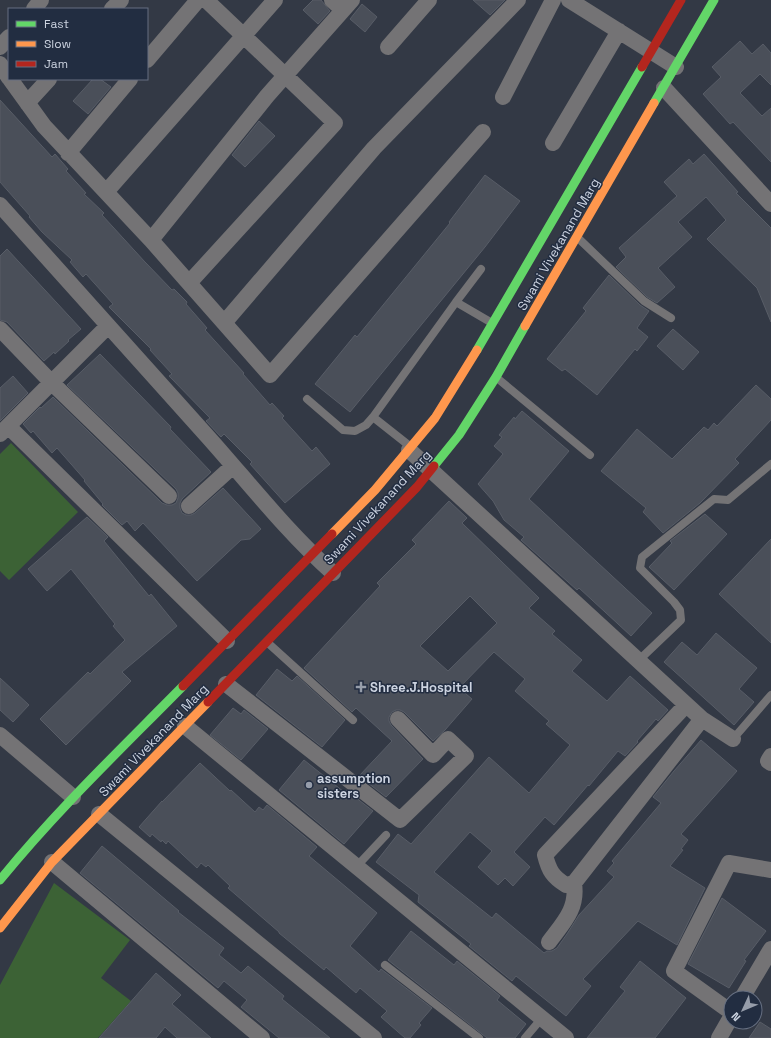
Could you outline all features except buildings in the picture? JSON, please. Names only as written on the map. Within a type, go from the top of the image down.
[{"type":"main road","name":"Swami Vivekanand Marg","points":[[0,880],[30,843],[72,797],[126,745],[375,490],[435,418],[470,361],[681,0]]},
{"type":"main road","name":"Swami Vivekanand Marg","points":[[0,928],[52,862],[417,487],[459,435],[496,377],[714,0]]},
{"type":"street","points":[[35,8],[41,0]]},
{"type":"street","points":[[113,8],[121,0]]},
{"type":"street","points":[[148,59],[198,0]]},
{"type":"street","points":[[189,283],[335,124],[206,0]]},
{"type":"street","points":[[106,192],[275,0]]},
{"type":"street","points":[[388,47],[429,0]]},
{"type":"street","points":[[224,323],[374,148],[518,0]]},
{"type":"street","points":[[503,97],[554,0]]},
{"type":"street","points":[[569,0],[676,67]]},
{"type":"street","points":[[151,240],[267,96],[285,76],[342,3]]},
{"type":"street","points":[[553,143],[618,31]]},
{"type":"street","points":[[0,47],[8,38]]},
{"type":"street","points":[[0,64],[8,77]]},
{"type":"street","points":[[10,80],[44,126],[151,240],[270,375],[483,132]]},
{"type":"street","points":[[27,103],[48,80]]},
{"type":"street","points":[[68,152],[129,80]]},
{"type":"street","points":[[664,88],[771,204]]},
{"type":"street","points":[[0,205],[233,466],[288,530],[333,573]]},
{"type":"street","points":[[108,326],[4,430],[227,641]]},
{"type":"street","points":[[0,329],[52,383],[169,496]]},
{"type":"street","points":[[410,448],[431,470],[686,705],[702,719],[733,739]]},
{"type":"street","points":[[189,506],[233,466]]},
{"type":"street","points":[[226,684],[400,820],[466,756],[448,739],[433,755],[398,719]]},
{"type":"street","points":[[686,705],[545,856],[548,868],[555,878],[566,885],[574,883],[702,719]]},
{"type":"street","points":[[185,726],[566,1038]]},
{"type":"street","points":[[0,735],[72,797]]},
{"type":"street","points":[[771,756],[768,761],[771,763]]},
{"type":"street","points":[[99,814],[374,1038]]},
{"type":"street","points":[[52,862],[262,1038]]},
{"type":"street","points":[[723,1006],[674,971],[729,864],[771,870]]},
{"type":"street","points":[[549,942],[567,918],[573,907],[576,894],[574,883]]},
{"type":"street","points":[[747,990],[771,949]]},
{"type":"lane","points":[[577,237],[644,301],[671,318]]},
{"type":"lane","points":[[307,399],[343,430],[355,431],[366,425],[481,268]]},
{"type":"lane","points":[[456,302],[492,323]]},
{"type":"lane","points":[[496,377],[590,455]]},
{"type":"lane","points":[[373,417],[410,448]]},
{"type":"lane","points":[[638,661],[681,620],[680,610],[674,602],[640,568],[642,557],[714,499],[728,500],[771,464]]},
{"type":"lane","points":[[267,642],[352,720]]},
{"type":"lane","points":[[733,739],[771,695]]},
{"type":"lane","points":[[356,867],[386,835]]},
{"type":"lane","points":[[385,965],[479,1038]]},
{"type":"lane","points":[[525,1038],[542,1018]]},
{"type":"green space","points":[[11,443],[78,512],[9,580],[0,571],[0,454]]},
{"type":"green space","points":[[54,883],[130,940],[101,978],[131,1001],[98,1038],[0,1038],[0,985]]},
{"type":"traffic: fast","points":[[654,103],[714,0]]},
{"type":"traffic: fast","points":[[477,350],[642,67]]},
{"type":"traffic: fast","points":[[434,466],[459,435],[496,377],[525,326]]},
{"type":"traffic: fast","points":[[0,880],[21,854],[66,805],[183,686]]},
{"type":"traffic: slow","points":[[525,326],[654,103]]},
{"type":"traffic: slow","points":[[332,534],[375,490],[435,418],[477,350]]},
{"type":"traffic: slow","points":[[0,928],[52,862],[208,702]]},
{"type":"traffic: jam","points":[[642,67],[681,0]]},
{"type":"traffic: jam","points":[[208,702],[417,487],[434,466]]},
{"type":"traffic: jam","points":[[183,686],[332,534]]},
{"type":"place","name":"Shree.J.Hospital","points":[[361,687]]},
{"type":"place","name":"assumption sisters","points":[[309,785]]}]
